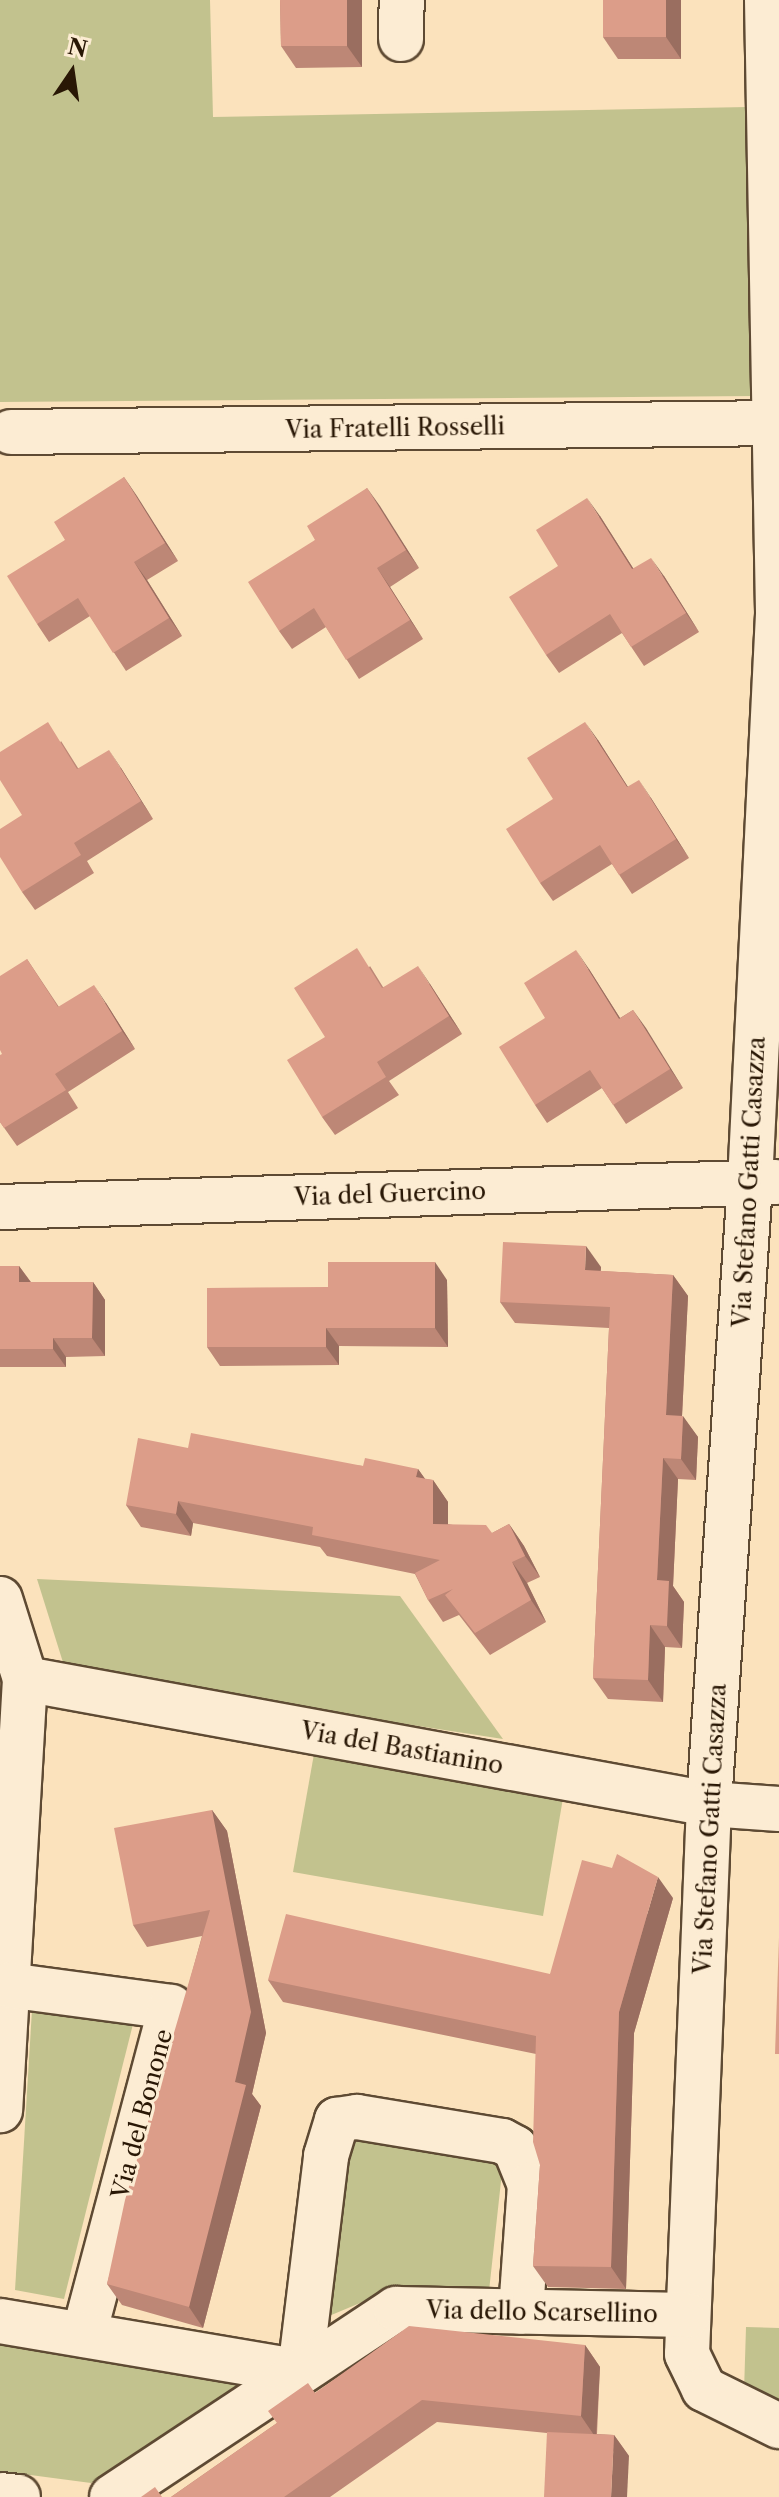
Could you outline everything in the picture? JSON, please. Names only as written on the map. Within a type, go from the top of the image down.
[{"type":"street","name":"Via Stefano Gatti Casazza","points":[[688,2315],[709,1804],[764,1182],[778,614],[777,423],[767,0]]},
{"type":"street","name":"Via Fratelli Rosselli","points":[[11,432],[777,423]]},
{"type":"street","name":"Via del Guercino","points":[[0,1207],[764,1182]]},
{"type":"street","points":[[0,1599],[25,1679],[0,2110]]},
{"type":"street","name":"Via del Bastianino","points":[[25,1679],[709,1804],[779,1809]]},
{"type":"street","name":"Via del Bonone","points":[[7,1985],[171,2007],[84,2335]]},
{"type":"street","points":[[0,2321],[300,2372],[326,2156],[337,2120],[357,2117],[502,2141],[515,2148],[530,2185],[521,2312]]},
{"type":"street","name":"Via dello Scarsellino","points":[[112,2497],[396,2309],[688,2315],[687,2354],[704,2389],[779,2426]]},
{"type":"street","points":[[0,2495],[18,2497]]},
{"type":"green space","points":[[0,0],[210,0],[213,117],[748,107],[754,396],[0,402]]},
{"type":"green space","points":[[37,1579],[400,1596],[503,1739],[66,1672]]},
{"type":"green space","points":[[314,1754],[563,1798],[543,1916],[293,1872]]},
{"type":"green space","points":[[32,2010],[133,2024],[64,2299],[15,2290]]},
{"type":"green space","points":[[348,2140],[503,2163],[489,2291],[396,2288],[329,2316]]},
{"type":"green space","points":[[746,2327],[779,2328],[779,2407],[744,2391]]},
{"type":"green space","points":[[0,2337],[257,2384],[91,2483],[0,2471]]},
{"type":"building","points":[[280,0],[347,0],[347,46],[281,46]]},
{"type":"building","points":[[603,0],[666,0],[666,37],[603,37]]},
{"type":"building","points":[[124,477],[165,543],[134,562],[169,618],[113,653],[78,598],[37,624],[7,576],[65,540],[54,522]]},
{"type":"building","points":[[367,488],[406,550],[377,568],[410,620],[346,660],[314,608],[279,631],[248,582],[315,540],[307,526]]},
{"type":"building","points":[[587,498],[632,569],[651,558],[686,613],[631,647],[610,614],[546,655],[509,597],[558,566],[536,530]]},
{"type":"building","points":[[48,722],[77,769],[109,750],[141,801],[74,843],[81,855],[22,892],[0,857],[0,829],[22,815],[0,780],[0,752]]},
{"type":"building","points":[[585,722],[627,787],[639,780],[676,839],[619,875],[600,845],[540,883],[506,829],[553,799],[527,758]]},
{"type":"building","points":[[357,948],[382,988],[418,966],[449,1016],[377,1062],[386,1077],[322,1117],[287,1060],[325,1037],[294,988]]},
{"type":"building","points":[[576,950],[619,1019],[633,1010],[670,1069],[613,1105],[590,1070],[535,1105],[499,1047],[545,1018],[524,983]]},
{"type":"building","points":[[27,959],[58,1007],[94,985],[122,1031],[55,1074],[66,1090],[4,1128],[0,1122],[0,976]]},
{"type":"building","points":[[503,1242],[586,1246],[585,1270],[673,1275],[666,1415],[683,1416],[681,1459],[663,1458],[657,1580],[669,1581],[667,1626],[650,1625],[648,1680],[593,1678],[610,1307],[500,1302]]},
{"type":"building","points":[[328,1262],[435,1262],[435,1328],[326,1328],[326,1347],[207,1347],[207,1288],[328,1287]]},
{"type":"building","points":[[0,1266],[19,1266],[19,1282],[93,1282],[92,1338],[53,1338],[53,1349],[0,1349]]},
{"type":"building","points":[[191,1433],[363,1466],[365,1458],[418,1469],[416,1477],[433,1480],[433,1524],[486,1525],[492,1533],[509,1524],[525,1556],[512,1562],[531,1600],[475,1633],[445,1595],[453,1589],[428,1600],[415,1573],[440,1560],[312,1535],[313,1527],[178,1501],[176,1514],[126,1505],[138,1438],[188,1448]]},
{"type":"building","points":[[212,1810],[251,2012],[235,2082],[246,2085],[189,2307],[107,2284],[125,2200],[210,1910],[133,1925],[114,1828]]},
{"type":"building","points":[[617,1854],[658,1877],[619,2012],[611,2267],[533,2266],[540,2165],[533,2142],[536,2036],[268,1980],[286,1914],[550,1974],[582,1860],[612,1868]]},
{"type":"building","points":[[779,1938],[779,2054],[775,2054]]},
{"type":"building","points":[[409,2326],[585,2345],[581,2416],[422,2400],[284,2497],[171,2497],[277,2423],[268,2411],[308,2383],[315,2393]]},
{"type":"building","points":[[547,2432],[614,2435],[611,2497],[544,2497]]},
{"type":"building","points":[[155,2487],[162,2497],[141,2497]]}]
